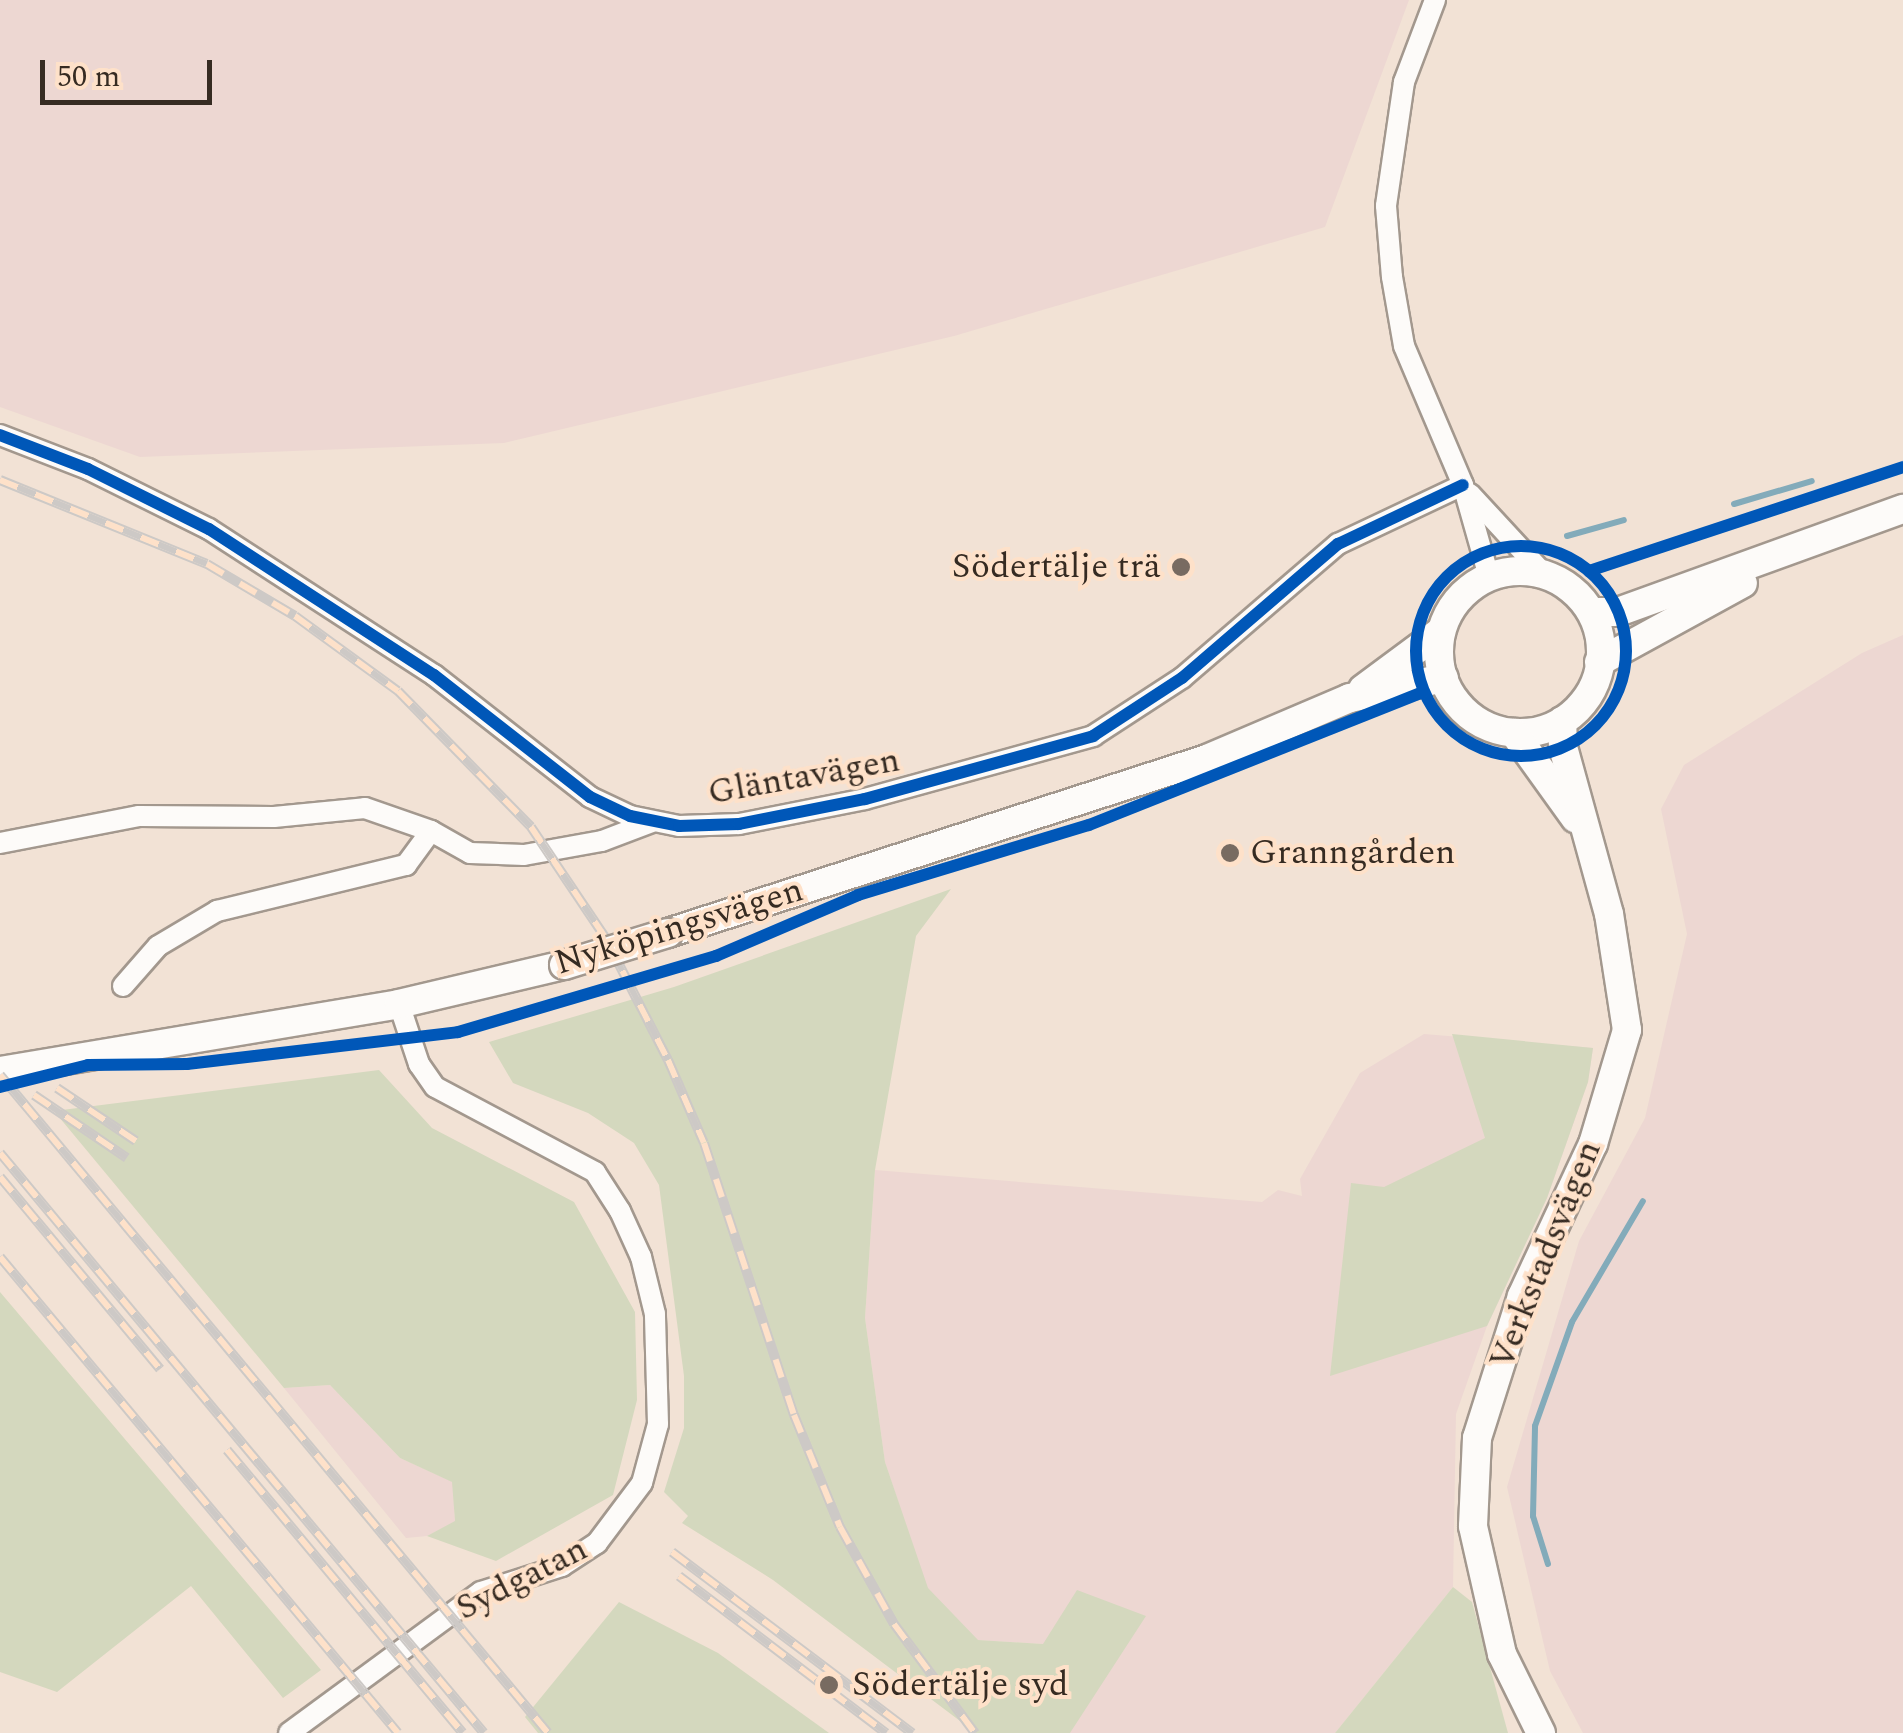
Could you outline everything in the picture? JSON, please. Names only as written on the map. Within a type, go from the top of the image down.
[{"type":"main road","points":[[1592,612],[1618,612],[1903,509]]},
{"type":"main road","points":[[1599,662],[1828,538]]},
{"type":"main road","points":[[1542,572],[1568,585],[1592,612],[1601,640],[1599,662],[1582,704],[1562,722],[1514,733],[1487,726],[1464,710],[1444,678],[1441,631],[1453,606],[1488,577],[1542,572]]},
{"type":"main road","name":"Nyköpingsvägen","points":[[1350,698],[1441,631]]},
{"type":"main road","name":"Nyköpingsvägen","points":[[0,1071],[399,1004],[564,965],[1207,760],[1350,698],[1444,678]]},
{"type":"main road","name":"Verkstadsvägen","points":[[1541,1733],[1502,1654],[1472,1526],[1477,1438],[1522,1296],[1592,1144],[1627,1030],[1609,914],[1585,831],[1562,722]]},
{"type":"main road","name":"Verkstadsvägen","points":[[1514,733],[1585,831]]},
{"type":"main road","name":"Nyköpingsvägen","points":[[0,1052],[168,1025],[399,1004]]},
{"type":"street","points":[[1435,0],[1404,82],[1386,206],[1404,346],[1462,485],[1488,577]]},
{"type":"street","name":"Gläntavägen","points":[[0,435],[88,468],[209,529],[434,675],[590,797],[652,822],[708,827],[780,818],[941,782],[1093,736],[1182,678],[1338,544],[1462,485]]},
{"type":"street","points":[[1462,485],[1542,572]]},
{"type":"street","points":[[0,843],[139,816],[274,817],[365,808],[431,830],[470,854],[524,855],[602,841],[652,822]]},
{"type":"street","points":[[122,986],[158,946],[217,911],[406,865],[431,830]]},
{"type":"street","name":"Sydgatan","points":[[290,1733],[481,1592],[562,1566],[597,1543],[642,1482],[658,1424],[655,1314],[641,1257],[620,1212],[595,1172],[434,1087],[419,1064],[399,1004]]},
{"type":"shaded area","points":[[0,0],[1409,0],[1325,227],[954,336],[504,443],[140,457],[0,407]]},
{"type":"shaded area","points":[[1903,635],[1903,1733],[1583,1733],[1550,1671],[1507,1487],[1579,1241],[1645,1118],[1687,934],[1661,809],[1684,765],[1862,653]]},
{"type":"shaded area","points":[[1424,1034],[1593,1048],[1588,1082],[1547,1198],[1487,1326],[1456,1414],[1453,1587],[1335,1733],[1070,1733],[1043,1644],[977,1640],[927,1588],[885,1462],[865,1318],[875,1170],[1262,1202],[1278,1190],[1302,1196],[1300,1179],[1360,1073]]},
{"type":"shaded area","points":[[330,1385],[400,1458],[453,1482],[455,1522],[427,1536],[406,1538],[284,1388]]},
{"type":"green space","points":[[951,889],[916,936],[875,1170],[865,1318],[885,1462],[928,1588],[978,1640],[1043,1644],[1077,1590],[1146,1616],[1070,1733],[976,1733],[773,1580],[682,1523],[688,1516],[664,1492],[684,1428],[684,1376],[659,1185],[634,1143],[588,1113],[513,1083],[489,1042],[674,987]]},
{"type":"green space","points":[[1452,1034],[1593,1048],[1588,1082],[1547,1198],[1487,1326],[1330,1376],[1351,1183],[1384,1187],[1485,1138]]},
{"type":"green space","points":[[379,1070],[432,1128],[574,1202],[635,1312],[637,1400],[613,1495],[496,1561],[427,1536],[455,1521],[452,1482],[400,1458],[330,1385],[284,1388],[54,1111]]},
{"type":"green space","points":[[0,1292],[321,1670],[283,1698],[191,1586],[57,1692],[0,1672]]},
{"type":"green space","points":[[1453,1587],[1472,1602],[1508,1733],[1335,1733]]},
{"type":"green space","points":[[619,1602],[718,1653],[829,1733],[538,1733],[525,1717]]},
{"type":"waterway","points":[[1734,504],[1812,481]]},
{"type":"waterway","points":[[1567,536],[1624,520]]},
{"type":"waterway","points":[[1548,1564],[1533,1516],[1535,1426],[1572,1322],[1643,1201]]},
{"type":"railway","points":[[0,480],[207,564],[295,616],[398,691],[531,827],[605,937],[668,1060],[704,1143],[794,1415],[840,1527],[894,1624],[975,1733]]},
{"type":"railway","points":[[0,1075],[548,1733]]},
{"type":"railway","points":[[57,1088],[136,1141]]},
{"type":"railway","points":[[34,1095],[127,1158]]},
{"type":"railway","points":[[0,1153],[484,1733]]},
{"type":"railway","points":[[0,1177],[160,1369]]},
{"type":"railway","points":[[0,1257],[398,1733]]},
{"type":"railway","points":[[227,1450],[463,1733]]},
{"type":"railway","points":[[672,1552],[912,1733]]},
{"type":"railway","points":[[679,1576],[886,1733]]},
{"type":"cycle path","points":[[0,435],[88,469],[209,529],[434,675],[590,797],[630,816],[679,826],[739,824],[865,799],[1093,736],[1182,678],[1338,544],[1463,485]]},
{"type":"cycle path","points":[[1589,571],[1903,467]]},
{"type":"cycle path","points":[[1521,546],[1561,554],[1595,577],[1618,611],[1626,651],[1618,691],[1595,725],[1561,748],[1521,756],[1481,748],[1447,725],[1424,691],[1416,651],[1424,611],[1447,577],[1481,554],[1521,546]]},
{"type":"cycle path","points":[[0,1087],[88,1065],[187,1064],[458,1032],[716,956],[858,895],[1089,825],[1424,692]]},
{"type":"place","name":"Södertälje trä","points":[[1181,567]]},
{"type":"place","name":"Granngården","points":[[1230,853]]},
{"type":"place","name":"Södertälje syd","points":[[829,1685]]}]
